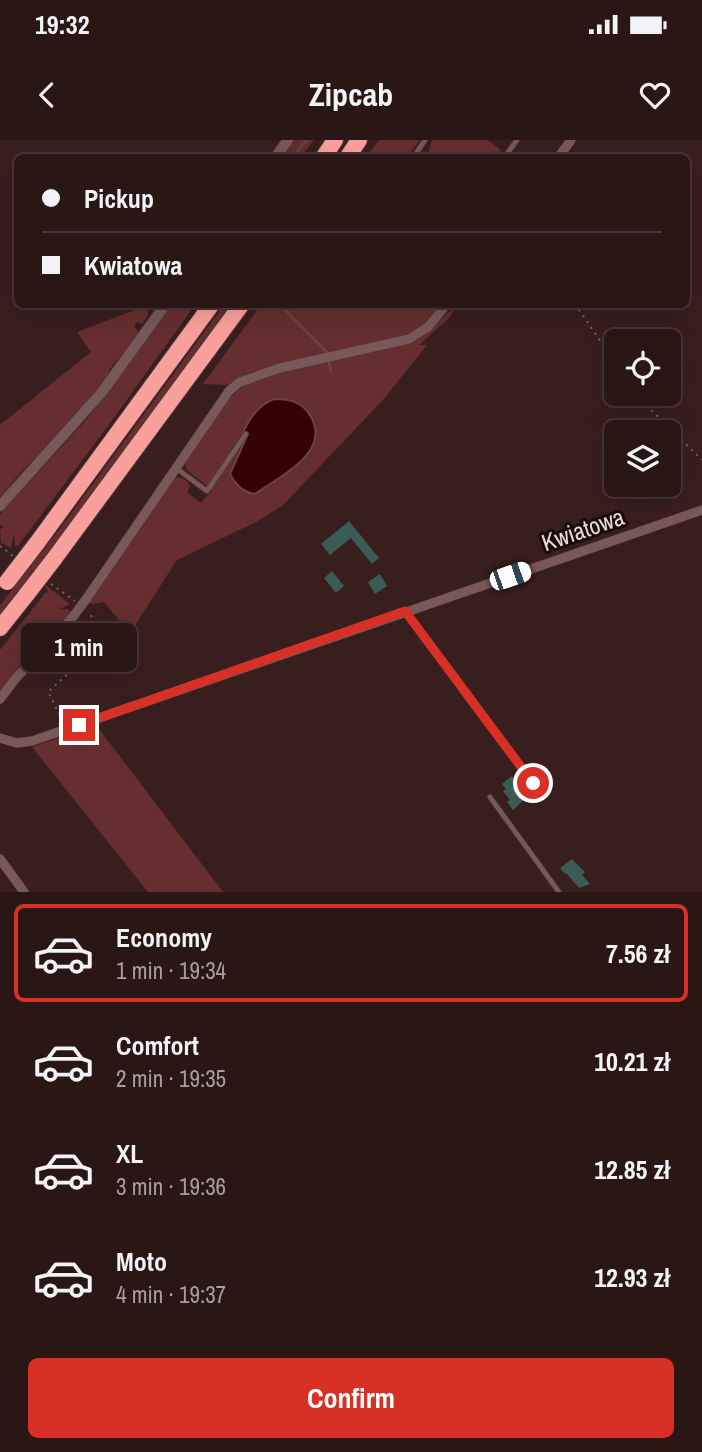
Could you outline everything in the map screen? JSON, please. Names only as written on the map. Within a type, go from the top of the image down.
[{"type":"highway","points":[[4,586],[209,308]]},
{"type":"highway","points":[[0,628],[239,308]]},
{"type":"street","points":[[0,506],[102,392],[163,308]]},
{"type":"street","points":[[0,699],[87,598],[229,391],[240,382],[280,368],[409,339],[428,327],[444,308]]},
{"type":"street","name":"Kwiatowa","points":[[0,738],[23,743],[67,730],[702,510]]},
{"type":"street","points":[[0,859],[24,892]]},
{"type":"lane","points":[[175,468],[207,491],[246,434]]},
{"type":"lane","points":[[405,611],[533,783]]},
{"type":"lane","points":[[490,797],[559,892]]},
{"type":"path","points":[[578,308],[604,346]]},
{"type":"path","points":[[647,406],[702,460]]},
{"type":"path","points":[[0,545],[17,559]]},
{"type":"path","points":[[48,582],[90,613],[96,627],[92,641],[73,668],[48,692],[67,730]]},
{"type":"shaded area","points":[[293,140],[314,140],[303,154],[283,154]]},
{"type":"shaded area","points":[[379,140],[420,140],[409,154],[368,154]]},
{"type":"shaded area","points":[[432,140],[488,140],[501,150],[498,154],[430,154]]},
{"type":"shaded area","points":[[140,308],[148,308],[148,315],[142,324],[137,322],[134,325],[139,334],[109,370],[106,382],[73,421],[21,472],[0,497],[0,425],[91,352],[77,332]]},
{"type":"shaded area","points":[[170,308],[193,308],[18,546],[15,545],[14,533],[11,548],[1,543],[0,529],[3,525],[0,525],[0,514],[87,419]]},
{"type":"shaded area","points":[[222,308],[232,308],[0,617],[0,605],[59,530]]},
{"type":"shaded area","points":[[259,308],[438,308],[420,328],[396,339],[252,372],[229,385],[203,384]]},
{"type":"shaded area","points":[[456,308],[448,319],[419,345],[427,345],[383,400],[282,506],[256,522],[177,560],[130,633],[104,602],[89,602],[173,478],[185,480],[190,487],[187,492],[201,503],[212,490],[187,470],[184,463],[215,415],[244,386],[257,378],[400,346],[423,335]]},
{"type":"shaded area","points":[[274,399],[291,401],[304,408],[311,417],[315,430],[314,442],[300,463],[289,472],[255,494],[246,492],[230,474],[247,436],[243,432],[255,412]]},
{"type":"shaded area","points":[[44,584],[70,604],[58,610],[68,609],[71,612],[19,666],[0,691],[0,650],[46,592],[49,594]]},
{"type":"shaded area","points":[[96,725],[223,892],[148,892],[32,747]]},
{"type":"building","points":[[349,521],[379,558],[372,564],[351,538],[330,555],[321,544]]},
{"type":"building","points":[[332,571],[344,586],[336,593],[324,578]]},
{"type":"building","points":[[380,574],[387,586],[375,594],[368,582]]},
{"type":"building","points":[[512,776],[529,795],[513,810],[507,802],[510,800],[503,791],[506,789],[502,784]]},
{"type":"building","points":[[572,859],[585,872],[582,875],[590,884],[579,888],[560,868]]},
{"type":"waterway","points":[[295,154],[307,140]]},
{"type":"waterway","points":[[283,308],[327,352],[331,372]]},
{"type":"route","points":[[79,725],[405,611],[533,783]]}]
